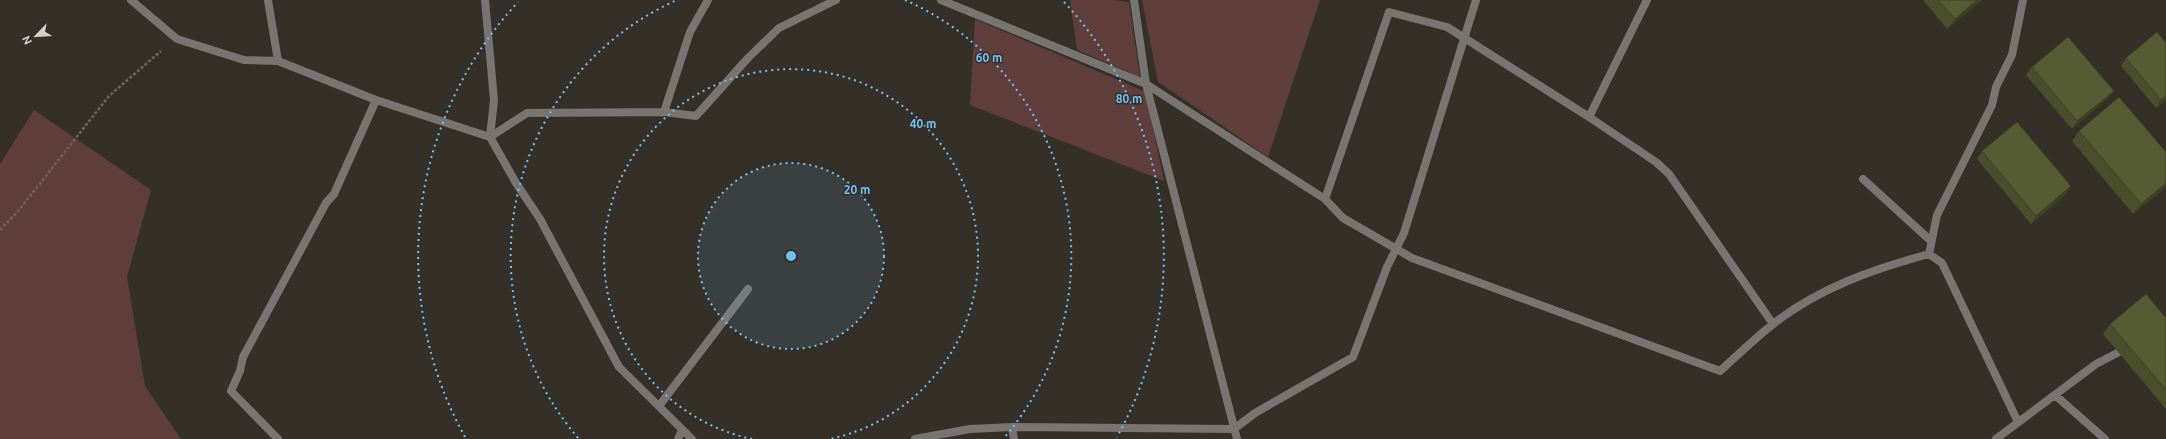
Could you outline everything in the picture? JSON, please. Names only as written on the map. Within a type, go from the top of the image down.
[{"type":"street","points":[[131,0],[177,39],[244,60],[278,61],[376,100],[490,137]]},
{"type":"street","points":[[268,0],[278,61]]},
{"type":"street","points":[[485,0],[494,100],[490,137],[516,183],[540,219],[619,367],[692,439]]},
{"type":"street","points":[[664,112],[690,32],[708,0]]},
{"type":"street","points":[[490,137],[527,113],[664,112],[696,116],[748,58],[779,28],[836,0]]},
{"type":"street","points":[[941,0],[1146,84],[1325,199],[1343,218],[1412,258],[1720,371],[1773,324],[1843,282],[1892,264],[1929,254],[1942,263],[2018,422]]},
{"type":"street","points":[[1134,0],[1146,84],[1237,439]]},
{"type":"street","points":[[915,439],[970,429],[1012,427],[1234,429],[1255,413],[1353,357],[1386,267],[1397,249],[1404,233],[1476,0]]},
{"type":"street","points":[[1590,117],[1647,0]]},
{"type":"street","points":[[1929,254],[1938,215],[1992,105],[1996,87],[2012,55],[2023,0]]},
{"type":"street","points":[[1325,199],[1389,12],[1447,27],[1590,117],[1656,162],[1669,174],[1773,324]]},
{"type":"street","points":[[278,439],[231,391],[240,371],[243,357],[326,203],[334,194],[376,100]]},
{"type":"street","points":[[1863,179],[1931,241]]},
{"type":"street","points":[[659,406],[748,289]]},
{"type":"street","points":[[1996,439],[2096,364],[2131,345]]},
{"type":"street","points":[[2055,395],[2105,439]]},
{"type":"street","points":[[1012,427],[1014,439]]},
{"type":"street","points":[[678,439],[682,430]]},
{"type":"path","points":[[0,230],[19,210],[109,96],[177,39]]},
{"type":"shaded area","points":[[1070,0],[1114,0],[1129,2],[1140,77],[1077,50]]},
{"type":"shaded area","points":[[1142,0],[1320,0],[1268,157],[1158,82]]},
{"type":"shaded area","points":[[975,19],[1146,92],[1164,181],[970,105]]},
{"type":"shaded area","points":[[34,110],[151,190],[127,277],[145,386],[181,439],[0,439],[0,164]]},
{"type":"building","points":[[1938,0],[1977,0],[1955,19]]},
{"type":"building","points":[[2157,32],[2166,43],[2166,96],[2161,100],[2126,58]]},
{"type":"building","points":[[2068,37],[2114,91],[2077,121],[2032,67]]},
{"type":"building","points":[[2119,97],[2166,152],[2166,183],[2141,204],[2079,131]]},
{"type":"building","points":[[2017,122],[2071,186],[2036,216],[1982,151]]},
{"type":"building","points":[[2146,294],[2166,318],[2166,390],[2110,324]]}]
